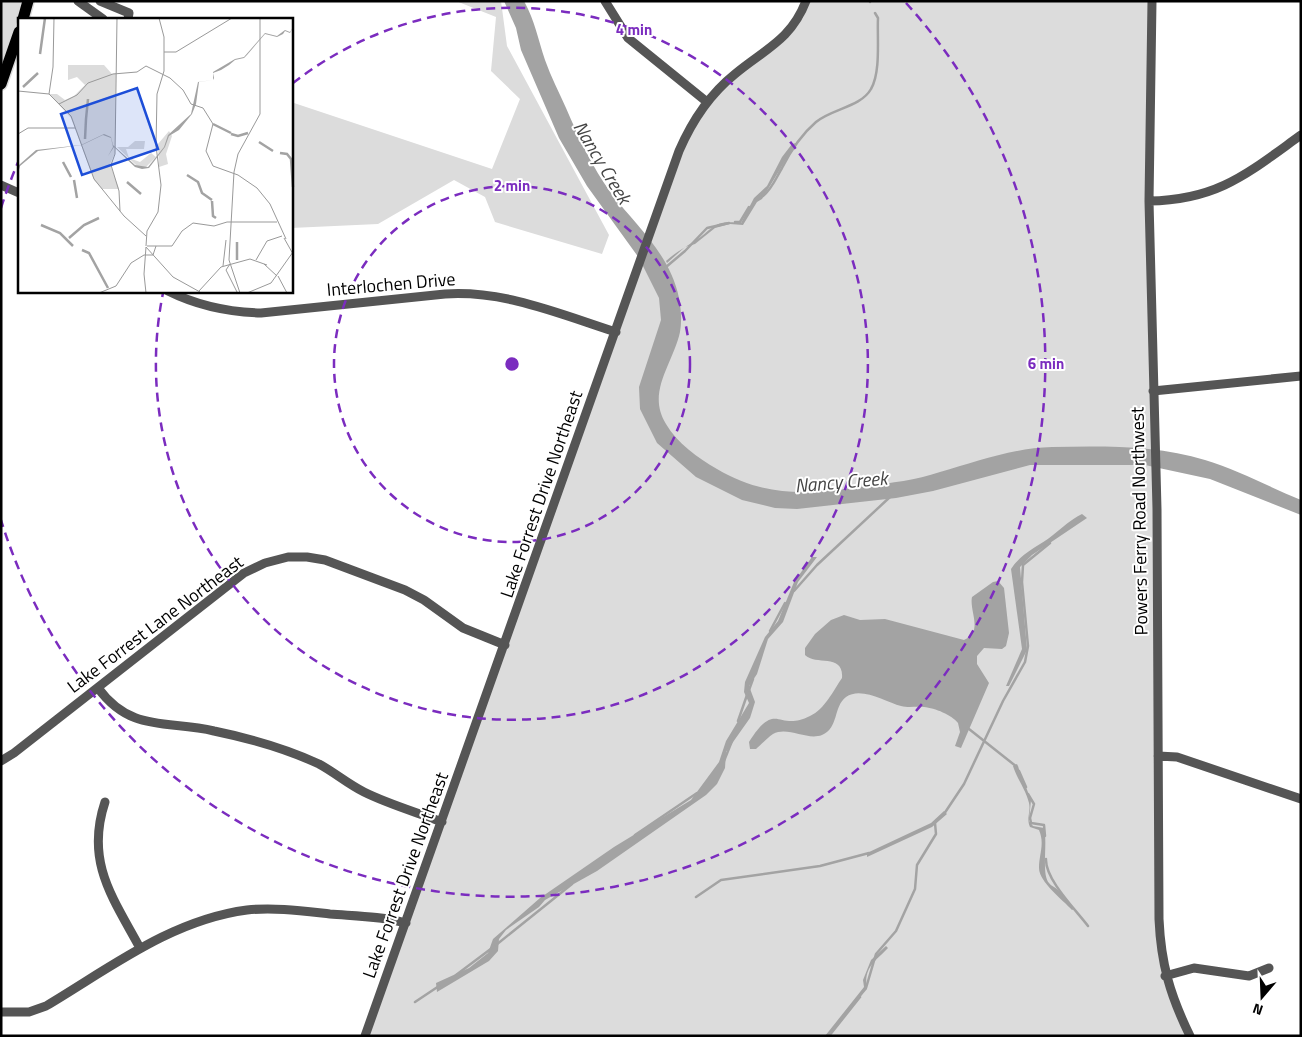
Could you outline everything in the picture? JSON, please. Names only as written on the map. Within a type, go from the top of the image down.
[{"type":"main road","points":[[23,18],[28,1]]},
{"type":"main road","points":[[1,84],[18,35]]},
{"type":"street","points":[[78,1],[102,18]]},
{"type":"street","points":[[100,1],[129,13],[128,18]]},
{"type":"street","points":[[605,1],[628,38],[707,102]]},
{"type":"street","name":"Lake Forrest Drive Northeast","points":[[365,1036],[682,144],[707,102],[734,75],[781,41],[798,19],[806,1]]},
{"type":"street","name":"Powers Ferry Road Northwest","points":[[1152,1],[1149,201],[1157,485],[1159,919],[1161,952],[1166,976],[1190,1036]]},
{"type":"street","points":[[1149,201],[1197,196],[1222,187],[1301,135]]},
{"type":"street","points":[[1,185],[18,193]]},
{"type":"street","name":"Interlochen Drive","points":[[170,292],[209,308],[236,312],[261,312],[445,294],[476,294],[517,300],[616,332]]},
{"type":"street","points":[[1153,391],[1301,376]]},
{"type":"street","name":"Lake Forrest Lane Northeast","points":[[1,761],[98,688],[244,573],[265,563],[288,557],[307,557],[325,560],[405,590],[424,600],[463,628],[505,645]]},
{"type":"street","points":[[98,688],[110,702],[140,720],[157,725],[214,731],[299,755],[320,765],[366,793],[442,822]]},
{"type":"street","points":[[1158,756],[1177,757],[1301,800]]},
{"type":"street","points":[[105,802],[97,833],[100,867],[108,888],[140,948]]},
{"type":"street","points":[[1,1012],[29,1012],[46,1006],[140,948],[192,922],[248,910],[290,910],[406,923]]},
{"type":"street","points":[[1166,976],[1194,968],[1249,976],[1269,968]]},
{"type":"shaded area","points":[[1,1],[24,1],[18,18],[1,70]]},
{"type":"shaded area","points":[[456,1],[501,1],[507,46],[609,235],[602,254],[495,222],[485,197],[454,180],[378,224],[292,228],[292,102],[492,169],[520,99],[491,71],[496,17]]},
{"type":"shaded area","points":[[504,1],[524,1],[534,23],[550,72],[592,163],[611,193],[660,254],[675,282],[681,311],[681,324],[677,344],[660,389],[659,401],[661,412],[666,424],[676,437],[695,455],[710,465],[736,479],[772,490],[808,492],[847,489],[913,479],[995,456],[1037,448],[1149,449],[1187,455],[1217,464],[1301,500],[1301,515],[1210,479],[1145,465],[1030,465],[933,491],[896,498],[797,509],[775,508],[742,500],[696,477],[657,443],[640,409],[639,387],[661,320],[659,298],[639,258],[587,186],[559,138],[521,50],[516,28]]},
{"type":"shaded area","points":[[808,1],[1151,1],[1153,297],[1162,604],[1157,788],[1159,925],[1169,972],[1188,1036],[366,1036],[682,153],[704,99],[758,60],[803,18]]},
{"type":"shaded area","points":[[796,143],[762,199],[757,202],[743,225],[730,224],[715,228],[695,244],[686,247],[719,224],[741,223],[754,198],[767,186],[782,157],[792,144]]},
{"type":"shaded area","points":[[684,248],[667,263],[666,261]]},
{"type":"shaded area","points":[[1082,514],[1087,518],[1032,555],[1020,567],[1027,650],[1009,686],[1006,686],[1022,649],[1011,569],[1025,554]]},
{"type":"shaded area","points":[[812,557],[817,557],[798,582],[783,622],[768,639],[757,674],[749,686],[755,702],[750,718],[726,752],[725,768],[717,784],[706,795],[597,871],[545,900],[539,907],[506,930],[499,939],[498,951],[489,961],[437,992],[436,983],[469,968],[488,953],[493,939],[540,898],[614,847],[691,800],[719,762],[726,741],[749,703],[744,692],[745,682],[765,637],[778,621],[794,582]]},
{"type":"shaded area","points":[[998,581],[1004,588],[1009,633],[1006,646],[1002,649],[984,648],[977,656],[977,664],[989,683],[961,748],[955,746],[960,732],[958,723],[948,715],[928,708],[901,706],[874,696],[859,693],[852,694],[842,701],[834,723],[822,735],[810,736],[791,732],[779,732],[773,734],[756,749],[750,749],[749,742],[758,729],[766,722],[772,719],[799,720],[810,716],[820,709],[832,694],[842,678],[839,665],[828,661],[816,660],[805,655],[805,648],[815,634],[831,620],[844,615],[860,620],[885,619],[964,640],[970,636],[975,627],[972,597],[993,582]]},
{"type":"shaded area","points":[[1017,764],[1031,800],[1029,821],[1033,826],[1044,828],[1045,873],[1047,879],[1068,901],[1074,909],[1072,910],[1047,885],[1040,873],[1041,835],[1039,830],[1030,827],[1028,818],[1029,803],[1013,766]]},
{"type":"shaded area","points":[[944,811],[947,814],[932,827],[867,857],[867,853],[931,823]]},
{"type":"shaded area","points":[[886,946],[888,948],[869,970],[866,981],[867,989],[828,1036],[825,1036],[864,987],[863,980],[871,960]]},
{"type":"waterway","points":[[763,196],[771,187],[797,144],[816,122],[860,100],[871,89],[876,74],[878,55],[878,18],[875,13]]},
{"type":"waterway","points":[[735,222],[740,222],[749,207]]},
{"type":"waterway","points":[[666,267],[685,251],[707,228],[729,223]]},
{"type":"waterway","name":"Nancy Creek","points":[[794,591],[817,565],[890,497]]},
{"type":"waterway","points":[[944,814],[964,784],[1003,701],[1025,662],[1028,646],[1022,582],[1023,565],[1050,543]]},
{"type":"waterway","points":[[770,631],[785,603]]},
{"type":"waterway","points":[[749,690],[753,679]]},
{"type":"waterway","points":[[738,721],[747,695]]},
{"type":"waterway","points":[[969,729],[1017,767]]},
{"type":"waterway","points":[[724,761],[732,741]]},
{"type":"waterway","points":[[1019,771],[1026,787]]},
{"type":"waterway","points":[[635,835],[697,793]]},
{"type":"waterway","points":[[1028,794],[1034,804],[1030,818],[1031,823],[1044,825],[1045,836]]},
{"type":"waterway","points":[[866,988],[876,954],[896,931],[915,889],[917,865],[936,834],[935,823]]},
{"type":"waterway","points":[[696,897],[721,880],[820,866],[869,853]]},
{"type":"waterway","points":[[1046,859],[1050,876],[1055,885],[1088,926]]},
{"type":"waterway","points":[[496,945],[572,884]]},
{"type":"waterway","points":[[456,975],[492,948]]},
{"type":"waterway","points":[[415,1002],[439,986]]},
{"type":"waterway","points":[[829,1036],[860,997]]}]
